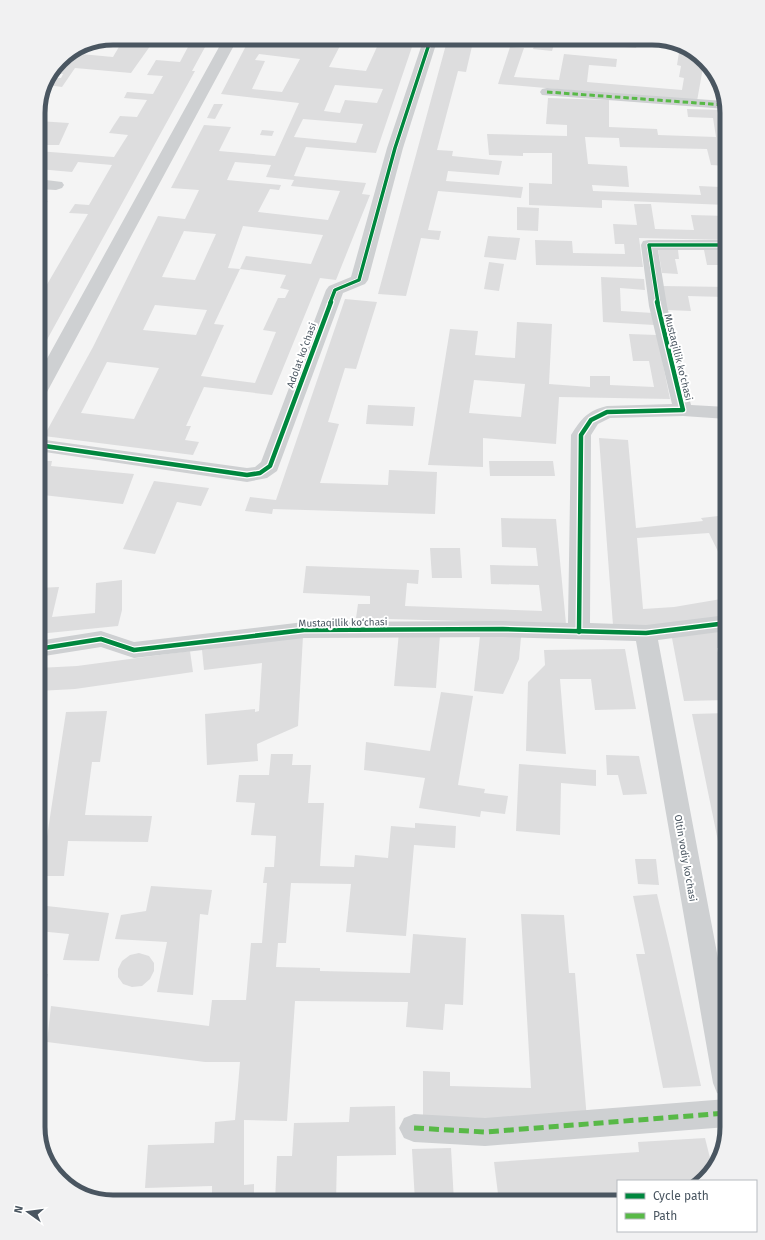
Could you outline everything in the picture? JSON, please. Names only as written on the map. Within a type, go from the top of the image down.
[{"type":"street","points":[[45,379],[227,45]]},
{"type":"street","name":"Adolat koʻchasi","points":[[45,446],[247,475],[260,473],[270,466],[335,290],[359,280],[395,148],[429,45]]},
{"type":"street","points":[[547,92],[719,105]]},
{"type":"street","points":[[45,184],[56,185]]},
{"type":"street","name":"Mustaqillik ko‘chasi","points":[[683,410],[658,306],[649,245],[720,245]]},
{"type":"street","name":"Mustaqillik ko‘chasi","points":[[579,632],[580,435],[591,420],[607,412],[683,410],[720,413]]},
{"type":"street","name":"Mustaqillik ko‘chasi","points":[[45,648],[100,639],[134,650],[304,630],[503,629],[646,633],[720,624]]},
{"type":"street","name":"Oltin vodiy ko'chasi","points":[[646,633],[720,1044]]},
{"type":"street","points":[[414,1128],[485,1132],[720,1114]]},
{"type":"building","points":[[120,45],[151,45],[131,73],[75,68],[62,87],[51,85],[55,78],[61,78],[63,74],[58,73],[59,71],[79,54],[113,57]]},
{"type":"building","points":[[189,45],[206,45],[192,71],[195,71],[45,343],[45,288],[88,214],[69,213],[75,204],[89,205],[112,165],[78,162],[72,172],[45,170],[45,152],[114,157],[128,135],[109,133],[120,116],[137,117],[147,100],[124,98],[127,92],[153,94],[163,76],[147,75],[156,60],[180,62]]},
{"type":"building","points":[[246,45],[340,45],[329,67],[366,71],[378,45],[413,45],[376,153],[306,147],[294,176],[366,183],[362,194],[370,195],[336,280],[320,278],[272,395],[204,387],[186,426],[191,426],[185,440],[199,442],[193,455],[45,436],[93,347],[158,216],[185,219],[199,190],[171,188],[204,125],[231,127],[219,151],[275,156],[299,103],[221,94]],"holes":[[[259,54],[300,59],[282,92],[252,89],[265,61],[255,60]],[[335,85],[383,89],[377,103],[345,100],[340,113],[324,111]],[[303,119],[363,124],[356,143],[294,137]],[[235,162],[271,165],[266,177],[294,180],[291,186],[340,191],[328,220],[258,212],[270,189],[279,190],[281,185],[227,180]],[[243,226],[323,235],[311,264],[246,256],[240,269],[228,268]],[[184,231],[216,234],[195,280],[162,277]],[[240,269],[286,275],[280,288],[289,290],[285,298],[278,298],[263,330],[276,332],[255,383],[201,376],[224,325],[214,324]],[[155,305],[207,310],[196,335],[143,330]],[[107,362],[159,368],[134,419],[81,413]]]},
{"type":"building","points":[[446,45],[472,45],[466,72],[458,71],[437,150],[453,151],[452,156],[502,161],[499,175],[448,171],[446,181],[523,187],[521,198],[438,191],[428,230],[441,231],[439,240],[421,238],[406,296],[378,294]]},
{"type":"building","points":[[534,45],[554,45],[552,51],[533,49]]},
{"type":"building","points":[[613,45],[637,45],[636,48]]},
{"type":"building","points":[[510,47],[524,48],[514,77],[559,80],[564,54],[617,59],[616,67],[589,65],[587,82],[682,90],[684,78],[679,77],[681,66],[677,65],[679,51],[690,56],[703,68],[697,101],[498,84]]},
{"type":"building","points":[[548,98],[609,100],[609,127],[657,129],[658,135],[716,137],[713,118],[688,117],[687,109],[720,110],[720,166],[711,165],[707,149],[620,147],[619,138],[585,137],[588,164],[627,166],[629,187],[592,185],[593,191],[701,195],[699,186],[720,187],[720,205],[602,200],[602,208],[529,205],[529,183],[552,184],[552,153],[523,153],[523,156],[489,155],[487,134],[567,136],[567,125],[546,124]]},
{"type":"building","points":[[214,104],[223,104],[215,119],[207,118]]},
{"type":"building","points":[[45,121],[69,123],[59,145],[45,145]]},
{"type":"building","points":[[262,130],[274,131],[272,136],[260,135]]},
{"type":"building","points":[[634,204],[651,204],[655,229],[694,230],[691,215],[720,216],[720,240],[639,238],[643,267],[536,265],[535,240],[572,241],[573,253],[625,254],[624,244],[615,244],[613,224],[637,225]]},
{"type":"building","points":[[517,207],[539,208],[538,231],[517,230]]},
{"type":"building","points":[[488,236],[520,238],[516,260],[484,257]]},
{"type":"building","points":[[658,249],[678,250],[679,259],[675,259],[678,274],[662,273]]},
{"type":"building","points":[[704,250],[720,250],[720,265],[707,265]]},
{"type":"building","points":[[489,262],[504,264],[499,291],[484,289]]},
{"type":"building","points":[[601,277],[644,279],[645,290],[620,288],[621,311],[653,313],[654,325],[603,322]]},
{"type":"building","points":[[662,286],[720,287],[720,297],[688,296],[691,311],[667,310]]},
{"type":"building","points":[[345,299],[377,302],[356,369],[345,368],[328,422],[339,424],[320,483],[388,485],[389,470],[437,472],[435,514],[273,509],[272,514],[245,511],[250,497],[276,500]]},
{"type":"building","points":[[517,322],[552,324],[549,384],[590,387],[590,376],[610,376],[610,385],[654,387],[649,361],[633,361],[629,334],[657,335],[670,399],[559,397],[556,444],[483,438],[483,467],[428,465],[450,329],[478,331],[475,355],[515,358]],"holes":[[[474,380],[525,384],[521,417],[469,413]]]},
{"type":"building","points":[[368,405],[415,407],[413,426],[366,424]]},
{"type":"building","points":[[599,438],[628,440],[636,528],[703,521],[701,518],[720,516],[720,556],[709,533],[637,538],[643,609],[674,607],[720,599],[720,617],[683,625],[613,625]]},
{"type":"building","points":[[45,461],[52,461],[51,466],[134,474],[123,504],[45,495]]},
{"type":"building","points":[[489,461],[553,461],[555,476],[490,476]]},
{"type":"building","points":[[154,481],[209,488],[201,506],[177,502],[155,554],[123,549]]},
{"type":"building","points":[[501,518],[556,519],[566,624],[356,618],[358,604],[370,604],[370,596],[303,593],[306,566],[419,570],[418,584],[407,583],[405,606],[542,611],[539,585],[491,584],[490,565],[538,566],[536,548],[502,547]]},
{"type":"building","points":[[430,548],[460,548],[462,578],[432,578]]},
{"type":"building","points":[[122,580],[122,610],[118,626],[45,633],[45,588],[59,587],[52,617],[95,613],[96,583]]},
{"type":"building","points":[[720,629],[720,648],[717,648],[720,662],[720,700],[684,701],[671,633]]},
{"type":"building","points":[[399,632],[440,635],[436,688],[394,686]]},
{"type":"building","points":[[303,636],[298,726],[257,744],[258,761],[207,765],[205,714],[255,709],[255,712],[259,711],[262,663],[204,670],[202,650]]},
{"type":"building","points":[[480,636],[521,637],[519,659],[503,694],[474,691]]},
{"type":"building","points":[[625,649],[636,709],[595,710],[591,679],[560,679],[566,754],[526,751],[528,682],[545,665],[544,650]]},
{"type":"building","points":[[190,651],[193,672],[75,689],[45,691],[45,668],[77,666]]},
{"type":"building","points":[[441,692],[473,696],[458,785],[485,789],[484,793],[508,796],[505,814],[481,811],[480,817],[419,808],[425,778],[364,770],[366,742],[430,751]]},
{"type":"building","points":[[107,711],[100,762],[92,762],[85,815],[152,816],[148,842],[68,841],[64,876],[45,876],[45,850],[66,712]]},
{"type":"building","points":[[720,713],[720,851],[692,714]]},
{"type":"building","points":[[271,754],[293,754],[292,765],[311,765],[308,803],[324,803],[320,866],[354,867],[355,855],[388,858],[391,826],[415,828],[415,823],[456,826],[455,848],[414,845],[406,936],[346,932],[351,884],[291,883],[286,943],[278,943],[276,967],[320,968],[320,971],[410,973],[413,934],[466,938],[463,1005],[445,1004],[443,1030],[406,1027],[408,1002],[295,1001],[287,1121],[244,1120],[244,1185],[254,1184],[254,1195],[212,1195],[212,1186],[145,1188],[148,1145],[214,1143],[215,1122],[235,1120],[240,1062],[205,1062],[47,1042],[51,1006],[209,1026],[212,1000],[246,1000],[251,943],[262,943],[267,883],[263,883],[265,867],[274,867],[276,836],[251,835],[255,803],[236,802],[239,775],[269,775]]},
{"type":"building","points":[[606,755],[639,756],[647,794],[623,795],[618,775],[607,775]]},
{"type":"building","points":[[519,764],[596,770],[596,786],[561,783],[560,835],[516,831]]},
{"type":"building","points":[[635,859],[656,859],[659,885],[638,884]]},
{"type":"building","points":[[151,886],[212,890],[208,915],[200,914],[193,995],[157,992],[167,942],[115,939],[121,915],[146,911]]},
{"type":"building","points":[[657,894],[701,1086],[663,1088],[636,954],[645,954],[633,896]]},
{"type":"building","points":[[45,906],[109,913],[99,961],[63,960],[69,934],[45,932]]},
{"type":"building","points":[[521,914],[564,915],[569,973],[575,973],[587,1120],[423,1117],[423,1071],[450,1072],[450,1086],[531,1088]]},
{"type":"building","points":[[139,953],[149,956],[154,963],[154,971],[150,979],[142,986],[132,987],[123,984],[118,977],[118,969],[122,961],[130,955]]},
{"type":"building","points":[[45,974],[48,974],[45,988]]},
{"type":"building","points":[[395,1106],[396,1155],[337,1156],[336,1195],[275,1195],[277,1156],[292,1156],[294,1123],[349,1122],[350,1107]]},
{"type":"building","points":[[705,1138],[711,1161],[706,1169],[695,1180],[617,1180],[617,1195],[498,1195],[494,1162],[639,1152],[638,1142]]},
{"type":"building","points":[[451,1148],[454,1195],[415,1195],[412,1149]]},
{"type":"marked path","points":[[547,92],[719,105]]},
{"type":"marked path","points":[[414,1128],[485,1132],[720,1114]]},
{"type":"cycle path","points":[[45,446],[247,475],[260,473],[270,466],[335,290],[359,280],[395,148],[429,45]]},
{"type":"cycle path","points":[[579,632],[581,435],[591,420],[607,412],[683,410],[658,306],[649,245],[720,245]]},
{"type":"cycle path","points":[[45,648],[101,639],[134,650],[304,630],[503,629],[646,633],[720,624]]}]
